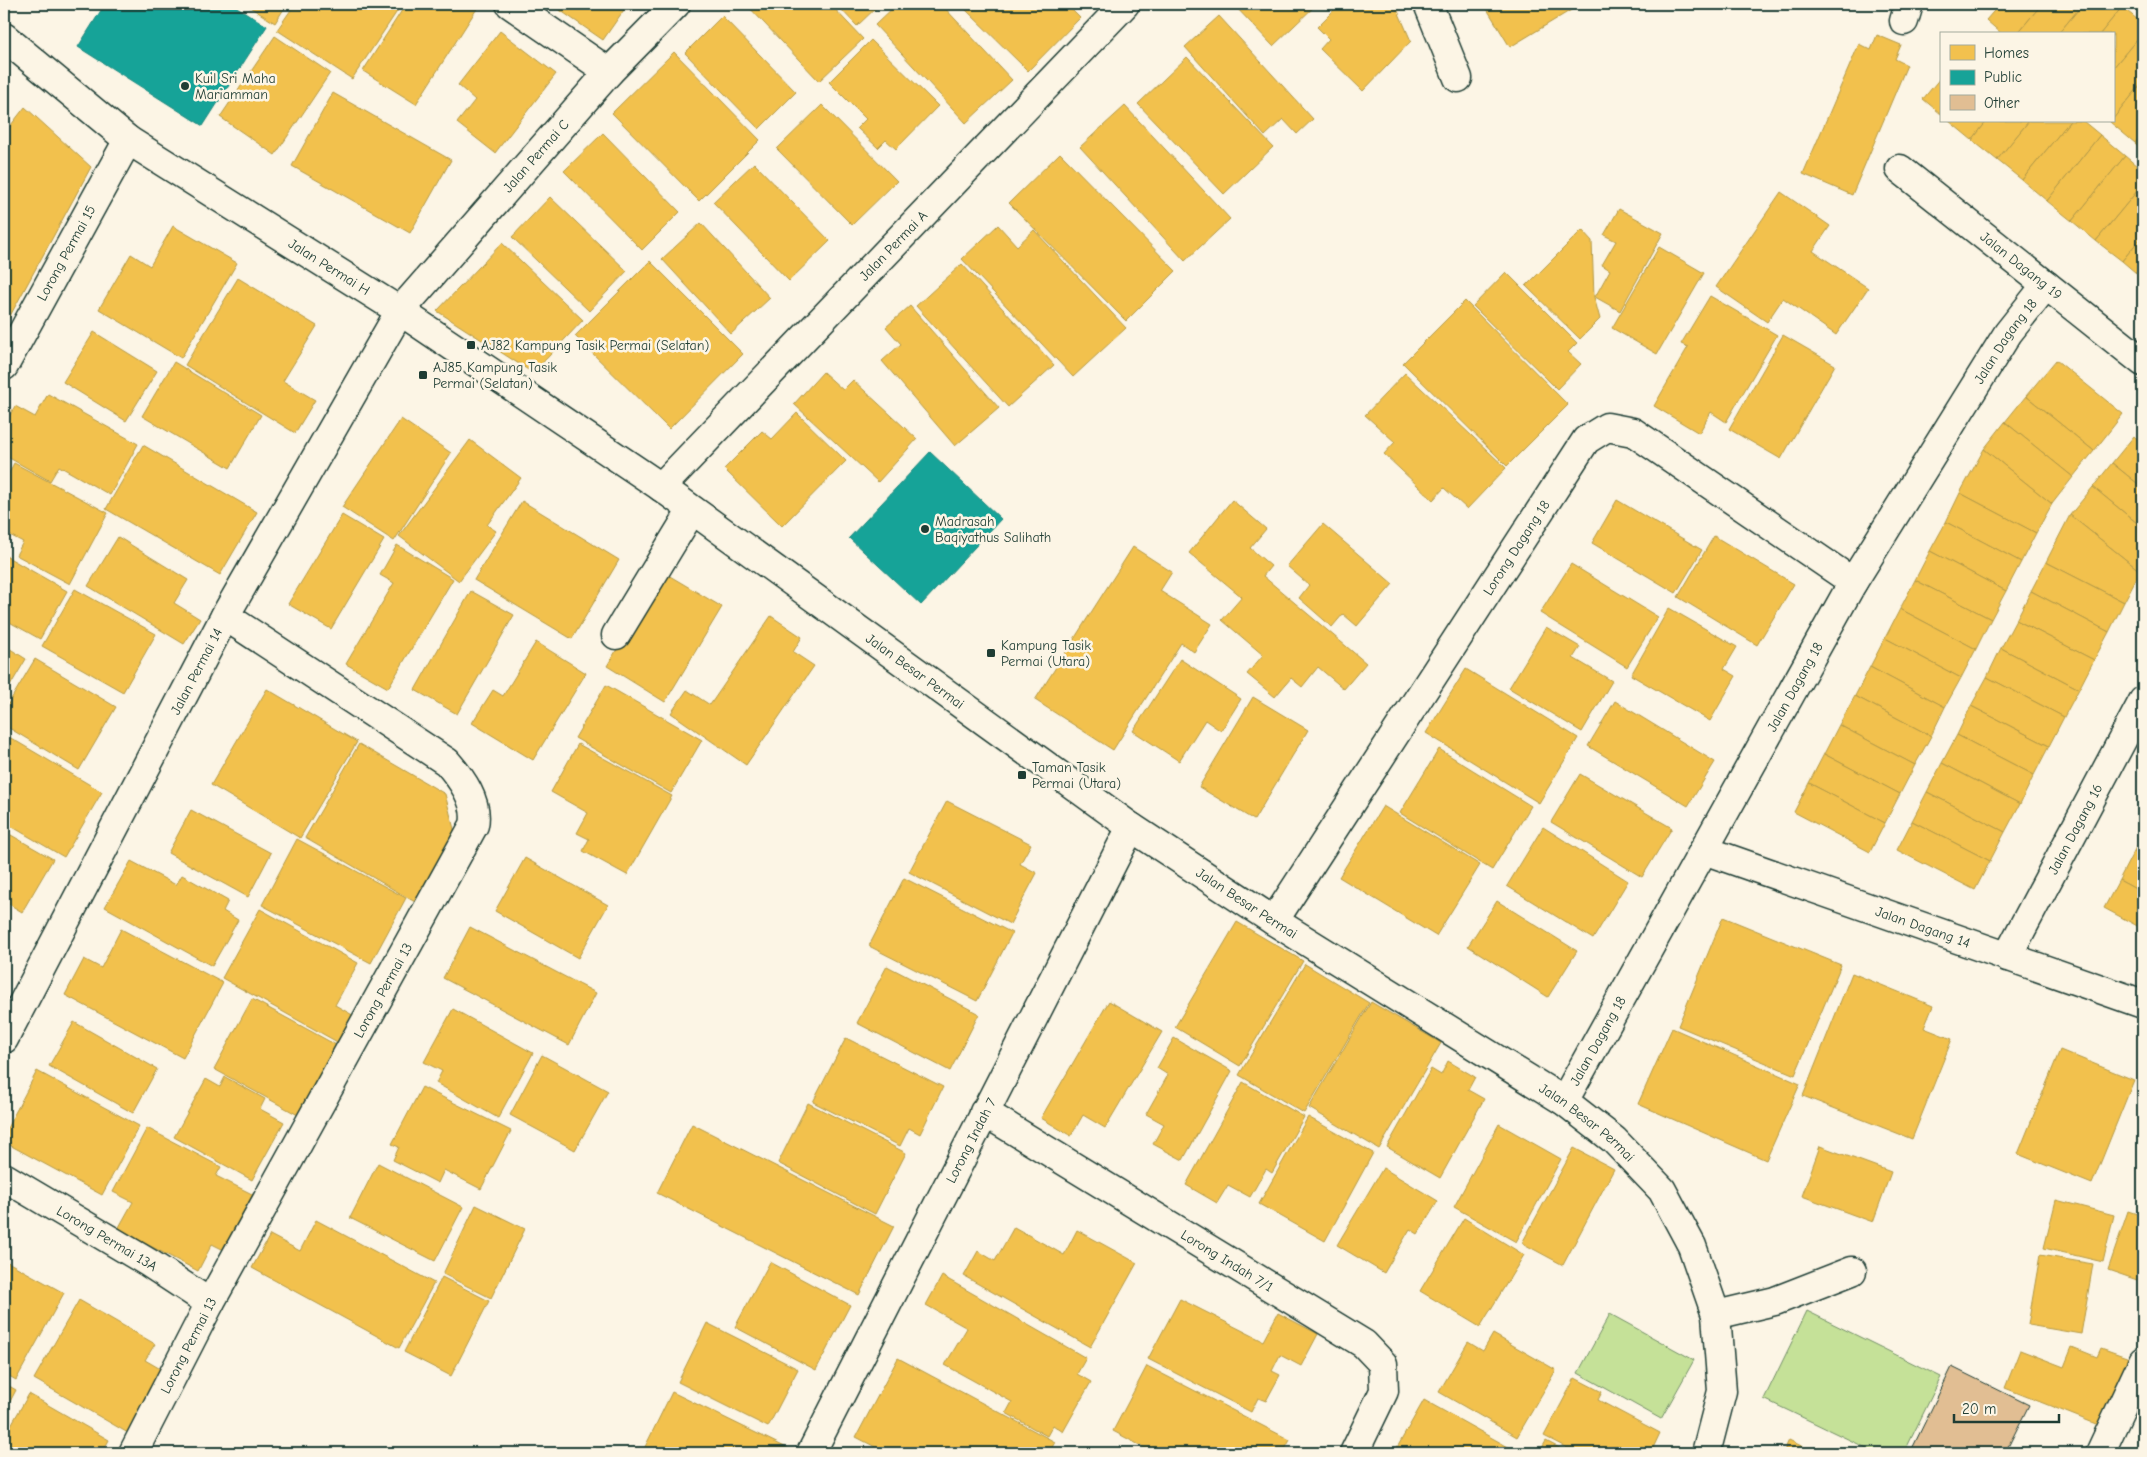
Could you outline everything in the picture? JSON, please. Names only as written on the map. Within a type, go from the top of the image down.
[{"type":"street","points":[[510,4],[609,72]]},
{"type":"street","name":"Jalan Permai C","points":[[400,311],[609,72],[676,4]]},
{"type":"street","name":"Jalan Permai A","points":[[661,488],[1124,4]]},
{"type":"street","points":[[1428,4],[1458,78]]},
{"type":"street","name":"Jalan Permai H","points":[[4,37],[128,140],[400,311],[661,488]]},
{"type":"street","name":"Lorong Permai 15","points":[[4,366],[128,140]]},
{"type":"street","name":"Jalan Dagang 19","points":[[1900,169],[2143,362]]},
{"type":"street","name":"Jalan Dagang 18","points":[[1564,1101],[1854,582],[2008,333],[2046,285]]},
{"type":"street","name":"Jalan Permai 14","points":[[4,1039],[225,616],[400,311]]},
{"type":"street","name":"Lorong Dagang 18","points":[[1274,921],[1586,440],[1607,427],[1633,432],[1854,582]]},
{"type":"street","name":"Jalan Besar Permai","points":[[661,488],[1131,827],[1274,921],[1564,1101],[1614,1140],[1662,1190],[1692,1246],[1716,1315],[1722,1391],[1706,1453]]},
{"type":"street","points":[[616,634],[692,510]]},
{"type":"street","name":"Lorong Permai 13","points":[[133,1453],[210,1303],[469,833],[476,817],[464,784],[447,762],[225,616]]},
{"type":"street","name":"Jalan Dagang 16","points":[[2006,957],[2143,701]]},
{"type":"street","name":"Lorong Indah 7","points":[[811,1453],[1131,827]]},
{"type":"street","name":"Jalan Dagang 14","points":[[1704,850],[2143,1004]]},
{"type":"street","name":"Lorong Indah 7/1","points":[[984,1112],[1364,1344],[1383,1364],[1384,1391],[1354,1453]]},
{"type":"street","name":"Lorong Permai 13A","points":[[4,1177],[149,1263],[210,1303]]},
{"type":"street","points":[[1716,1315],[1775,1301],[1852,1270]]},
{"type":"street","points":[[2100,1453],[2143,1362]]},
{"type":"green space","points":[[1807,1311],[1941,1377],[1904,1453],[1877,1453],[1764,1399]]},
{"type":"green space","points":[[1610,1314],[1694,1360],[1661,1419],[1578,1373]]},
{"type":"building: Homes","points":[[245,4],[287,4],[275,23]]},
{"type":"building: Homes","points":[[295,4],[402,4],[352,79],[277,30]]},
{"type":"building: Homes","points":[[406,4],[474,4],[478,7],[416,104],[363,71]]},
{"type":"building: Homes","points":[[551,4],[628,4],[603,40]]},
{"type":"building: Homes","points":[[746,4],[830,4],[863,39],[819,81]]},
{"type":"building: Homes","points":[[836,4],[880,4],[857,26]]},
{"type":"building: Homes","points":[[897,4],[941,4],[1012,80],[966,123],[875,25]]},
{"type":"building: Homes","points":[[960,4],[1066,4],[1080,18],[1028,71]]},
{"type":"building: Homes","points":[[1233,4],[1317,4],[1273,46]]},
{"type":"building: Homes","points":[[1340,4],[1395,4],[1411,41],[1363,91],[1320,49],[1329,39],[1317,27]]},
{"type":"building: Homes","points":[[1484,4],[1581,4],[1510,47]]},
{"type":"building: Homes","points":[[2000,4],[2042,4],[2019,32],[2000,32],[1986,20]]},
{"type":"building: Homes","points":[[2042,4],[2083,4],[2060,32],[2019,32]]},
{"type":"building: Homes","points":[[2083,4],[2119,4],[2122,7],[2102,32],[2060,32]]},
{"type":"building: Homes","points":[[2122,7],[2143,24],[2143,32],[2114,67],[2114,32],[2102,32]]},
{"type":"building: Homes","points":[[722,16],[796,92],[759,129],[685,53]]},
{"type":"building: Homes","points":[[1219,16],[1313,119],[1297,134],[1283,119],[1265,136],[1185,47]]},
{"type":"building: Homes","points":[[500,31],[556,74],[495,153],[457,123],[475,100],[458,85]]},
{"type":"building: Homes","points":[[2143,32],[2143,82],[2114,118],[2114,67]]},
{"type":"building: Homes","points":[[1877,35],[1901,45],[1895,59],[1907,65],[1852,195],[1803,174],[1859,44],[1871,50]]},
{"type":"building: Homes","points":[[275,36],[330,73],[275,155],[220,117]]},
{"type":"building: Homes","points":[[871,40],[938,106],[896,149],[886,140],[878,148],[857,128],[866,119],[829,82]]},
{"type":"building: Homes","points":[[674,52],[760,140],[699,201],[612,113]]},
{"type":"building: Homes","points":[[1187,57],[1273,147],[1224,194],[1138,104]]},
{"type":"building: Homes","points":[[1940,78],[1940,113],[1923,99]]},
{"type":"building: Homes","points":[[2143,82],[2143,133],[2135,143],[2110,122],[2114,122],[2114,118]]},
{"type":"building: Homes","points":[[333,93],[451,160],[410,233],[292,166]]},
{"type":"building: Homes","points":[[822,105],[897,181],[852,225],[777,149]]},
{"type":"building: Homes","points":[[1125,106],[1230,219],[1185,261],[1080,147]]},
{"type":"building: Homes","points":[[25,107],[91,167],[4,327],[4,134]]},
{"type":"building: Homes","points":[[1950,122],[1986,122],[1972,140]]},
{"type":"building: Homes","points":[[1986,122],[2028,122],[1997,160],[1972,140]]},
{"type":"building: Homes","points":[[2028,122],[2069,122],[2022,180],[1997,160]]},
{"type":"building: Homes","points":[[2069,122],[2084,122],[2100,135],[2047,201],[2022,180]]},
{"type":"building: Homes","points":[[603,133],[680,212],[642,250],[564,171]]},
{"type":"building: Homes","points":[[2143,133],[2143,150],[2135,143]]},
{"type":"building: Homes","points":[[2100,135],[2125,156],[2072,221],[2047,201]]},
{"type":"building: Homes","points":[[1060,153],[1176,271],[1126,321],[1009,203]]},
{"type":"building: Homes","points":[[2125,156],[2143,171],[2143,184],[2096,241],[2072,221]]},
{"type":"building: Homes","points":[[754,163],[830,241],[789,281],[713,202]]},
{"type":"building: Homes","points":[[2143,184],[2143,235],[2122,261],[2096,241]]},
{"type":"building: Homes","points":[[1781,192],[1830,226],[1813,251],[1868,288],[1836,335],[1783,298],[1767,322],[1716,287]]},
{"type":"building: Homes","points":[[550,197],[627,271],[589,311],[512,237]]},
{"type":"building: Homes","points":[[1619,209],[1663,233],[1620,311],[1595,297],[1610,270],[1602,265],[1616,241],[1604,235]]},
{"type":"building: Homes","points":[[701,223],[770,298],[731,334],[662,259]]},
{"type":"building: Homes","points":[[998,225],[1017,246],[1034,230],[1126,328],[1073,377],[962,259]]},
{"type":"building: Homes","points":[[173,226],[237,263],[181,358],[99,309],[131,254],[150,266]]},
{"type":"building: Homes","points":[[1582,230],[1592,241],[1594,297],[1600,319],[1580,339],[1526,286]]},
{"type":"building: Homes","points":[[2143,235],[2143,279],[2122,261]]},
{"type":"building: Homes","points":[[502,243],[583,320],[533,373],[437,311]]},
{"type":"building: Homes","points":[[1659,247],[1704,273],[1657,354],[1612,328]]},
{"type":"building: Homes","points":[[650,261],[743,354],[669,429],[575,336]]},
{"type":"building: Homes","points":[[962,264],[1054,365],[1008,407],[916,306]]},
{"type":"building: Homes","points":[[1506,272],[1577,343],[1568,352],[1581,364],[1557,389],[1473,306]]},
{"type":"building: Homes","points":[[238,278],[317,326],[283,381],[315,400],[295,433],[185,365]]},
{"type":"building: Homes","points":[[1710,296],[1777,335],[1726,422],[1711,412],[1699,433],[1654,406],[1688,347],[1681,344]]},
{"type":"building: Homes","points":[[1465,301],[1568,405],[1507,466],[1403,363]]},
{"type":"building: Homes","points":[[910,306],[999,408],[955,446],[882,361],[901,344],[886,327]]},
{"type":"building: Homes","points":[[94,332],[157,371],[126,421],[63,382]]},
{"type":"building: Homes","points":[[1783,335],[1835,365],[1781,459],[1729,429]]},
{"type":"building: Homes","points":[[2056,360],[2123,414],[2094,451],[2026,396]]},
{"type":"building: Homes","points":[[174,362],[261,415],[230,468],[142,416]]},
{"type":"building: Homes","points":[[823,372],[843,390],[853,380],[917,439],[878,482],[794,404]]},
{"type":"building: Homes","points":[[1405,373],[1506,468],[1467,509],[1444,488],[1433,500],[1384,454],[1395,442],[1365,415]]},
{"type":"building: Homes","points":[[48,394],[138,444],[110,495],[59,466],[50,481],[4,455],[4,425],[15,406],[35,417]]},
{"type":"building: Homes","points":[[2026,396],[2094,451],[2073,477],[2005,422]]},
{"type":"building: Homes","points":[[797,413],[846,461],[782,526],[724,469],[762,431],[772,439]]},
{"type":"building: Homes","points":[[401,419],[451,453],[394,541],[342,507]]},
{"type":"building: Homes","points":[[2005,422],[2073,477],[2052,504],[1984,449]]},
{"type":"building: Homes","points":[[2134,436],[2143,444],[2143,488],[2112,463]]},
{"type":"building: Homes","points":[[470,440],[521,478],[487,525],[496,531],[459,581],[399,536]]},
{"type":"building: Homes","points":[[143,445],[257,512],[220,575],[106,509]]},
{"type":"building: Homes","points":[[1984,449],[2052,504],[2036,533],[1960,493]]},
{"type":"building: Homes","points":[[14,463],[108,513],[70,584],[16,555],[23,542],[4,532],[4,483]]},
{"type":"building: Homes","points":[[2112,463],[2143,488],[2143,528],[2093,487]]},
{"type":"building: Homes","points":[[2093,487],[2143,528],[2143,567],[2140,571],[2070,515]]},
{"type":"building: Homes","points":[[1960,493],[2036,533],[2021,562],[1946,522]]},
{"type":"building: Homes","points":[[1232,500],[1266,529],[1250,548],[1271,566],[1263,576],[1366,663],[1344,689],[1318,667],[1302,687],[1291,678],[1275,697],[1247,674],[1263,655],[1222,620],[1242,597],[1189,553]]},
{"type":"building: Homes","points":[[1617,500],[1702,550],[1676,593],[1592,543]]},
{"type":"building: Homes","points":[[522,501],[619,560],[572,639],[474,580]]},
{"type":"building: Homes","points":[[342,515],[384,540],[331,629],[288,604]]},
{"type":"building: Homes","points":[[2070,515],[2140,571],[2124,602],[2046,562]]},
{"type":"building: Homes","points":[[1946,522],[2021,562],[2006,591],[1930,551]]},
{"type":"building: Homes","points":[[1323,524],[1393,584],[1357,626],[1343,614],[1332,627],[1299,598],[1309,585],[1287,566]]},
{"type":"building: Homes","points":[[1714,536],[1794,584],[1757,645],[1678,597]]},
{"type":"building: Homes","points":[[118,537],[188,580],[174,603],[200,619],[184,644],[88,586]]},
{"type":"building: Homes","points":[[397,545],[453,579],[388,688],[346,664],[394,583],[380,575]]},
{"type":"building: Homes","points":[[1133,547],[1172,572],[1160,591],[1212,624],[1194,652],[1181,643],[1113,750],[1035,700]]},
{"type":"building: Homes","points":[[1930,551],[2006,591],[1991,619],[1915,580]]},
{"type":"building: Homes","points":[[4,555],[67,591],[40,639],[4,619]]},
{"type":"building: Homes","points":[[2046,562],[2124,602],[2109,632],[2031,591]]},
{"type":"building: Homes","points":[[1571,564],[1658,617],[1627,667],[1540,613]]},
{"type":"building: Homes","points":[[663,572],[722,607],[665,702],[607,666]]},
{"type":"building: Homes","points":[[1915,580],[1991,619],[1976,649],[1900,609]]},
{"type":"building: Homes","points":[[75,589],[156,634],[123,692],[42,646]]},
{"type":"building: Homes","points":[[471,591],[514,615],[457,714],[415,690]]},
{"type":"building: Homes","points":[[2031,591],[2109,632],[2094,660],[2016,620]]},
{"type":"building: Homes","points":[[1669,608],[1737,647],[1724,669],[1736,676],[1710,721],[1631,675]]},
{"type":"building: Homes","points":[[1900,609],[1976,649],[1961,678],[1885,638]]},
{"type":"building: Homes","points":[[771,616],[802,637],[793,652],[814,666],[746,765],[671,713],[687,690],[710,705]]},
{"type":"building: Homes","points":[[2016,620],[2094,660],[2079,689],[2001,648]]},
{"type":"building: Homes","points":[[1546,627],[1580,647],[1573,658],[1612,681],[1582,732],[1509,688]]},
{"type":"building: Homes","points":[[1885,638],[1961,678],[1945,707],[1870,667]]},
{"type":"building: Homes","points":[[536,642],[586,673],[533,760],[472,723],[493,690],[503,696]]},
{"type":"building: Homes","points":[[4,645],[26,659],[4,696]]},
{"type":"building: Homes","points":[[2001,648],[2079,689],[2064,717],[1987,677]]},
{"type":"building: Homes","points":[[35,659],[116,707],[79,770],[4,725],[4,711]]},
{"type":"building: Homes","points":[[1180,659],[1241,699],[1221,731],[1205,720],[1179,761],[1133,731]]},
{"type":"building: Homes","points":[[1870,667],[1945,707],[1931,736],[1855,696]]},
{"type":"building: Homes","points":[[1466,669],[1578,738],[1539,803],[1426,733]]},
{"type":"building: Homes","points":[[1987,677],[2064,717],[2049,746],[1971,706]]},
{"type":"building: Homes","points":[[606,685],[702,740],[671,793],[575,738]]},
{"type":"building: Homes","points":[[267,689],[357,742],[300,838],[211,785]]},
{"type":"building: Homes","points":[[1855,696],[1931,736],[1915,765],[1839,725]]},
{"type":"building: Homes","points":[[1253,697],[1308,730],[1254,820],[1199,787]]},
{"type":"building: Homes","points":[[1615,701],[1715,762],[1688,806],[1588,746]]},
{"type":"building: Homes","points":[[1971,706],[2049,746],[2034,775],[1957,735]]},
{"type":"building: Homes","points":[[1839,725],[1915,765],[1900,794],[1824,754]]},
{"type":"building: Homes","points":[[4,734],[102,792],[64,857],[4,822]]},
{"type":"building: Homes","points":[[1957,735],[2034,775],[2020,804],[1942,763]]},
{"type":"building: Homes","points":[[359,744],[445,794],[455,833],[415,902],[305,838]]},
{"type":"building: Homes","points":[[578,744],[672,796],[627,875],[583,851],[589,839],[577,833],[588,813],[551,792]]},
{"type":"building: Homes","points":[[1439,749],[1531,806],[1492,870],[1400,813]]},
{"type":"building: Homes","points":[[1824,754],[1900,794],[1885,823],[1809,783]]},
{"type":"building: Homes","points":[[1942,763],[2020,804],[2005,832],[1927,792]]},
{"type":"building: Homes","points":[[1580,774],[1672,828],[1642,877],[1551,822]]},
{"type":"building: Homes","points":[[1809,783],[1885,823],[1870,852],[1794,812]]},
{"type":"building: Homes","points":[[1927,792],[2005,832],[1990,861],[1912,821]]},
{"type":"building: Homes","points":[[947,801],[1031,844],[1020,864],[1037,873],[1010,924],[909,872]]},
{"type":"building: Homes","points":[[1383,806],[1480,865],[1436,936],[1339,877]]},
{"type":"building: Homes","points":[[191,810],[271,853],[248,897],[168,853]]},
{"type":"building: Homes","points":[[1912,821],[1990,861],[1975,890],[1897,850]]},
{"type":"building: Homes","points":[[1543,827],[1628,881],[1593,939],[1507,886]]},
{"type":"building: Homes","points":[[4,831],[53,859],[22,912],[4,901]]},
{"type":"building: Homes","points":[[2143,834],[2143,856],[2134,851]]},
{"type":"building: Homes","points":[[297,839],[406,898],[371,963],[262,905]]},
{"type":"building: Homes","points":[[2134,851],[2143,856],[2143,893],[2119,880]]},
{"type":"building: Homes","points":[[525,858],[608,905],[578,958],[495,911]]},
{"type":"building: Homes","points":[[131,861],[176,885],[182,875],[228,901],[223,911],[238,920],[212,966],[105,907]]},
{"type":"building: Homes","points":[[904,878],[1012,933],[977,1001],[869,946]]},
{"type":"building: Homes","points":[[2119,880],[2143,893],[2143,929],[2104,908]]},
{"type":"building: Homes","points":[[1497,901],[1577,951],[1548,997],[1468,946]]},
{"type":"building: Homes","points":[[260,909],[358,963],[335,1005],[356,1017],[341,1044],[222,978]]},
{"type":"building: Homes","points":[[1723,917],[1841,965],[1795,1075],[1678,1026]]},
{"type":"building: Homes","points":[[1237,922],[1303,961],[1240,1066],[1175,1027]]},
{"type":"building: Homes","points":[[470,927],[596,993],[569,1045],[443,978]]},
{"type":"building: Homes","points":[[121,929],[223,983],[183,1058],[65,995],[84,959],[101,968]]},
{"type":"building: Homes","points":[[1305,964],[1369,1003],[1304,1113],[1239,1075]]},
{"type":"building: Homes","points":[[887,966],[979,1014],[950,1071],[857,1023]]},
{"type":"building: Homes","points":[[1852,973],[1933,1006],[1924,1028],[1952,1039],[1912,1139],[1803,1096]]},
{"type":"building: Homes","points":[[252,999],[336,1045],[298,1115],[214,1069]]},
{"type":"building: Homes","points":[[1109,1001],[1162,1032],[1105,1128],[1083,1115],[1071,1136],[1041,1118]]},
{"type":"building: Homes","points":[[1371,1002],[1441,1043],[1379,1149],[1309,1108]]},
{"type":"building: Homes","points":[[453,1009],[533,1053],[498,1118],[436,1083],[442,1071],[424,1062]]},
{"type":"building: Homes","points":[[74,1022],[157,1069],[133,1113],[49,1066]]},
{"type":"building: Homes","points":[[1672,1028],[1800,1084],[1766,1160],[1638,1104]]},
{"type":"building: Homes","points":[[846,1038],[943,1087],[920,1134],[909,1128],[900,1146],[813,1102]]},
{"type":"building: Homes","points":[[1174,1038],[1232,1071],[1183,1160],[1153,1144],[1164,1124],[1146,1114],[1168,1075],[1157,1068]]},
{"type":"building: Homes","points":[[2060,1050],[2134,1080],[2092,1184],[2018,1154]]},
{"type":"building: Homes","points":[[542,1055],[608,1091],[575,1150],[510,1115]]},
{"type":"building: Homes","points":[[1448,1061],[1475,1077],[1468,1090],[1484,1099],[1440,1178],[1387,1147],[1431,1069],[1441,1075]]},
{"type":"building: Homes","points":[[37,1071],[139,1126],[102,1195],[4,1142],[4,1134]]},
{"type":"building: Homes","points":[[225,1077],[265,1099],[260,1109],[284,1122],[252,1180],[174,1137],[206,1079],[220,1087]]},
{"type":"building: Homes","points":[[1243,1082],[1304,1117],[1272,1173],[1266,1169],[1250,1197],[1228,1185],[1217,1203],[1186,1185]]},
{"type":"building: Homes","points":[[422,1087],[511,1131],[481,1189],[444,1170],[438,1183],[393,1160],[399,1147],[392,1144]]},
{"type":"building: Homes","points":[[808,1103],[906,1153],[875,1214],[778,1163]]},
{"type":"building: Homes","points":[[1308,1117],[1373,1153],[1325,1241],[1259,1204]]},
{"type":"building: Homes","points":[[692,1124],[894,1226],[859,1295],[657,1193]]},
{"type":"building: Homes","points":[[1499,1124],[1561,1159],[1516,1242],[1454,1207]]},
{"type":"building: Homes","points":[[147,1128],[221,1167],[216,1176],[254,1195],[224,1250],[212,1244],[198,1271],[118,1229],[133,1202],[113,1192]]},
{"type":"building: Homes","points":[[1820,1146],[1891,1172],[1873,1222],[1802,1196]]},
{"type":"building: Homes","points":[[1574,1148],[1614,1169],[1563,1265],[1522,1243]]},
{"type":"building: Homes","points":[[378,1163],[463,1207],[435,1261],[350,1218]]},
{"type":"building: Homes","points":[[1383,1168],[1438,1201],[1418,1234],[1410,1229],[1384,1273],[1337,1245]]},
{"type":"building: Homes","points":[[2056,1200],[2114,1215],[2103,1262],[2044,1248]]},
{"type":"building: Homes","points":[[476,1205],[525,1229],[491,1298],[443,1274]]},
{"type":"building: Homes","points":[[2128,1211],[2143,1216],[2143,1282],[2108,1270]]},
{"type":"building: Homes","points":[[1464,1218],[1524,1255],[1480,1327],[1420,1291]]},
{"type":"building: Homes","points":[[316,1220],[434,1283],[399,1348],[252,1268],[270,1235],[300,1251]]},
{"type":"building: Homes","points":[[1014,1227],[1064,1255],[1077,1230],[1137,1263],[1090,1347],[964,1276],[978,1251],[995,1261]]},
{"type":"building: Homes","points":[[2040,1255],[2093,1264],[2081,1334],[2028,1325]]},
{"type":"building: Homes","points":[[4,1260],[64,1293],[16,1380],[4,1373]]},
{"type":"building: Homes","points":[[770,1262],[850,1305],[816,1370],[735,1327]]},
{"type":"building: Homes","points":[[942,1276],[1086,1358],[1077,1374],[1091,1382],[1063,1432],[1053,1425],[1047,1436],[1006,1413],[1012,1402],[945,1365],[967,1328],[926,1305]]},
{"type":"building: Homes","points":[[442,1277],[489,1301],[451,1376],[404,1352]]},
{"type":"building: Homes","points":[[1180,1299],[1263,1341],[1278,1313],[1318,1334],[1301,1366],[1280,1355],[1272,1371],[1280,1375],[1266,1401],[1258,1398],[1251,1412],[1148,1359]]},
{"type":"building: Homes","points":[[79,1300],[155,1344],[145,1360],[164,1371],[128,1433],[34,1379]]},
{"type":"building: Homes","points":[[707,1323],[798,1369],[768,1427],[678,1382]]},
{"type":"building: Homes","points":[[1493,1334],[1556,1370],[1517,1437],[1439,1392],[1468,1342],[1483,1351]]},
{"type":"building: Homes","points":[[2072,1347],[2097,1357],[2101,1348],[2138,1361],[2101,1426],[2005,1388],[2020,1350],[2064,1367]]},
{"type":"building: Homes","points":[[898,1358],[1055,1442],[1049,1453],[887,1453],[856,1437]]},
{"type":"building: Homes","points":[[1147,1366],[1290,1440],[1283,1453],[1145,1453],[1147,1449],[1113,1431]]},
{"type":"building: Homes","points":[[1575,1378],[1602,1392],[1598,1400],[1660,1433],[1653,1448],[1663,1453],[1577,1453],[1544,1436]]},
{"type":"building: Homes","points":[[4,1383],[16,1390],[4,1413]]},
{"type":"building: Homes","points":[[672,1392],[797,1453],[642,1453]]},
{"type":"building: Homes","points":[[29,1394],[109,1440],[102,1453],[4,1453],[4,1437]]},
{"type":"building: Homes","points":[[1424,1400],[1519,1453],[1394,1453]]},
{"type":"building: Homes","points":[[1789,1440],[1816,1453],[1783,1453]]},
{"type":"building: Homes","points":[[1546,1441],[1569,1453],[1539,1453]]},
{"type":"building: Public","name":"Kuil Sri Maha Mariamman","points":[[105,4],[232,4],[267,26],[203,126],[78,47]]},
{"type":"building: Public","name":"Madrasah Baqiyathus Salihath","points":[[930,452],[1001,519],[921,605],[849,538]]},
{"type":"building: Other","points":[[1952,1367],[2029,1405],[2005,1453],[1910,1453]]},
{"type":"place","name":"Kuil Sri Maha Mariamman","points":[[185,86]]},
{"type":"place","name":"AJ82 Kampung Tasik Permai (Selatan)","points":[[471,345]]},
{"type":"place","name":"AJ85 Kampung Tasik Permai (Selatan)","points":[[423,375]]},
{"type":"place","name":"Madrasah Baqiyathus Salihath","points":[[925,529]]},
{"type":"place","name":"Kampung Tasik Permai (Utara)","points":[[991,653]]},
{"type":"place","name":"Taman Tasik Permai (Utara)","points":[[1022,775]]}]
